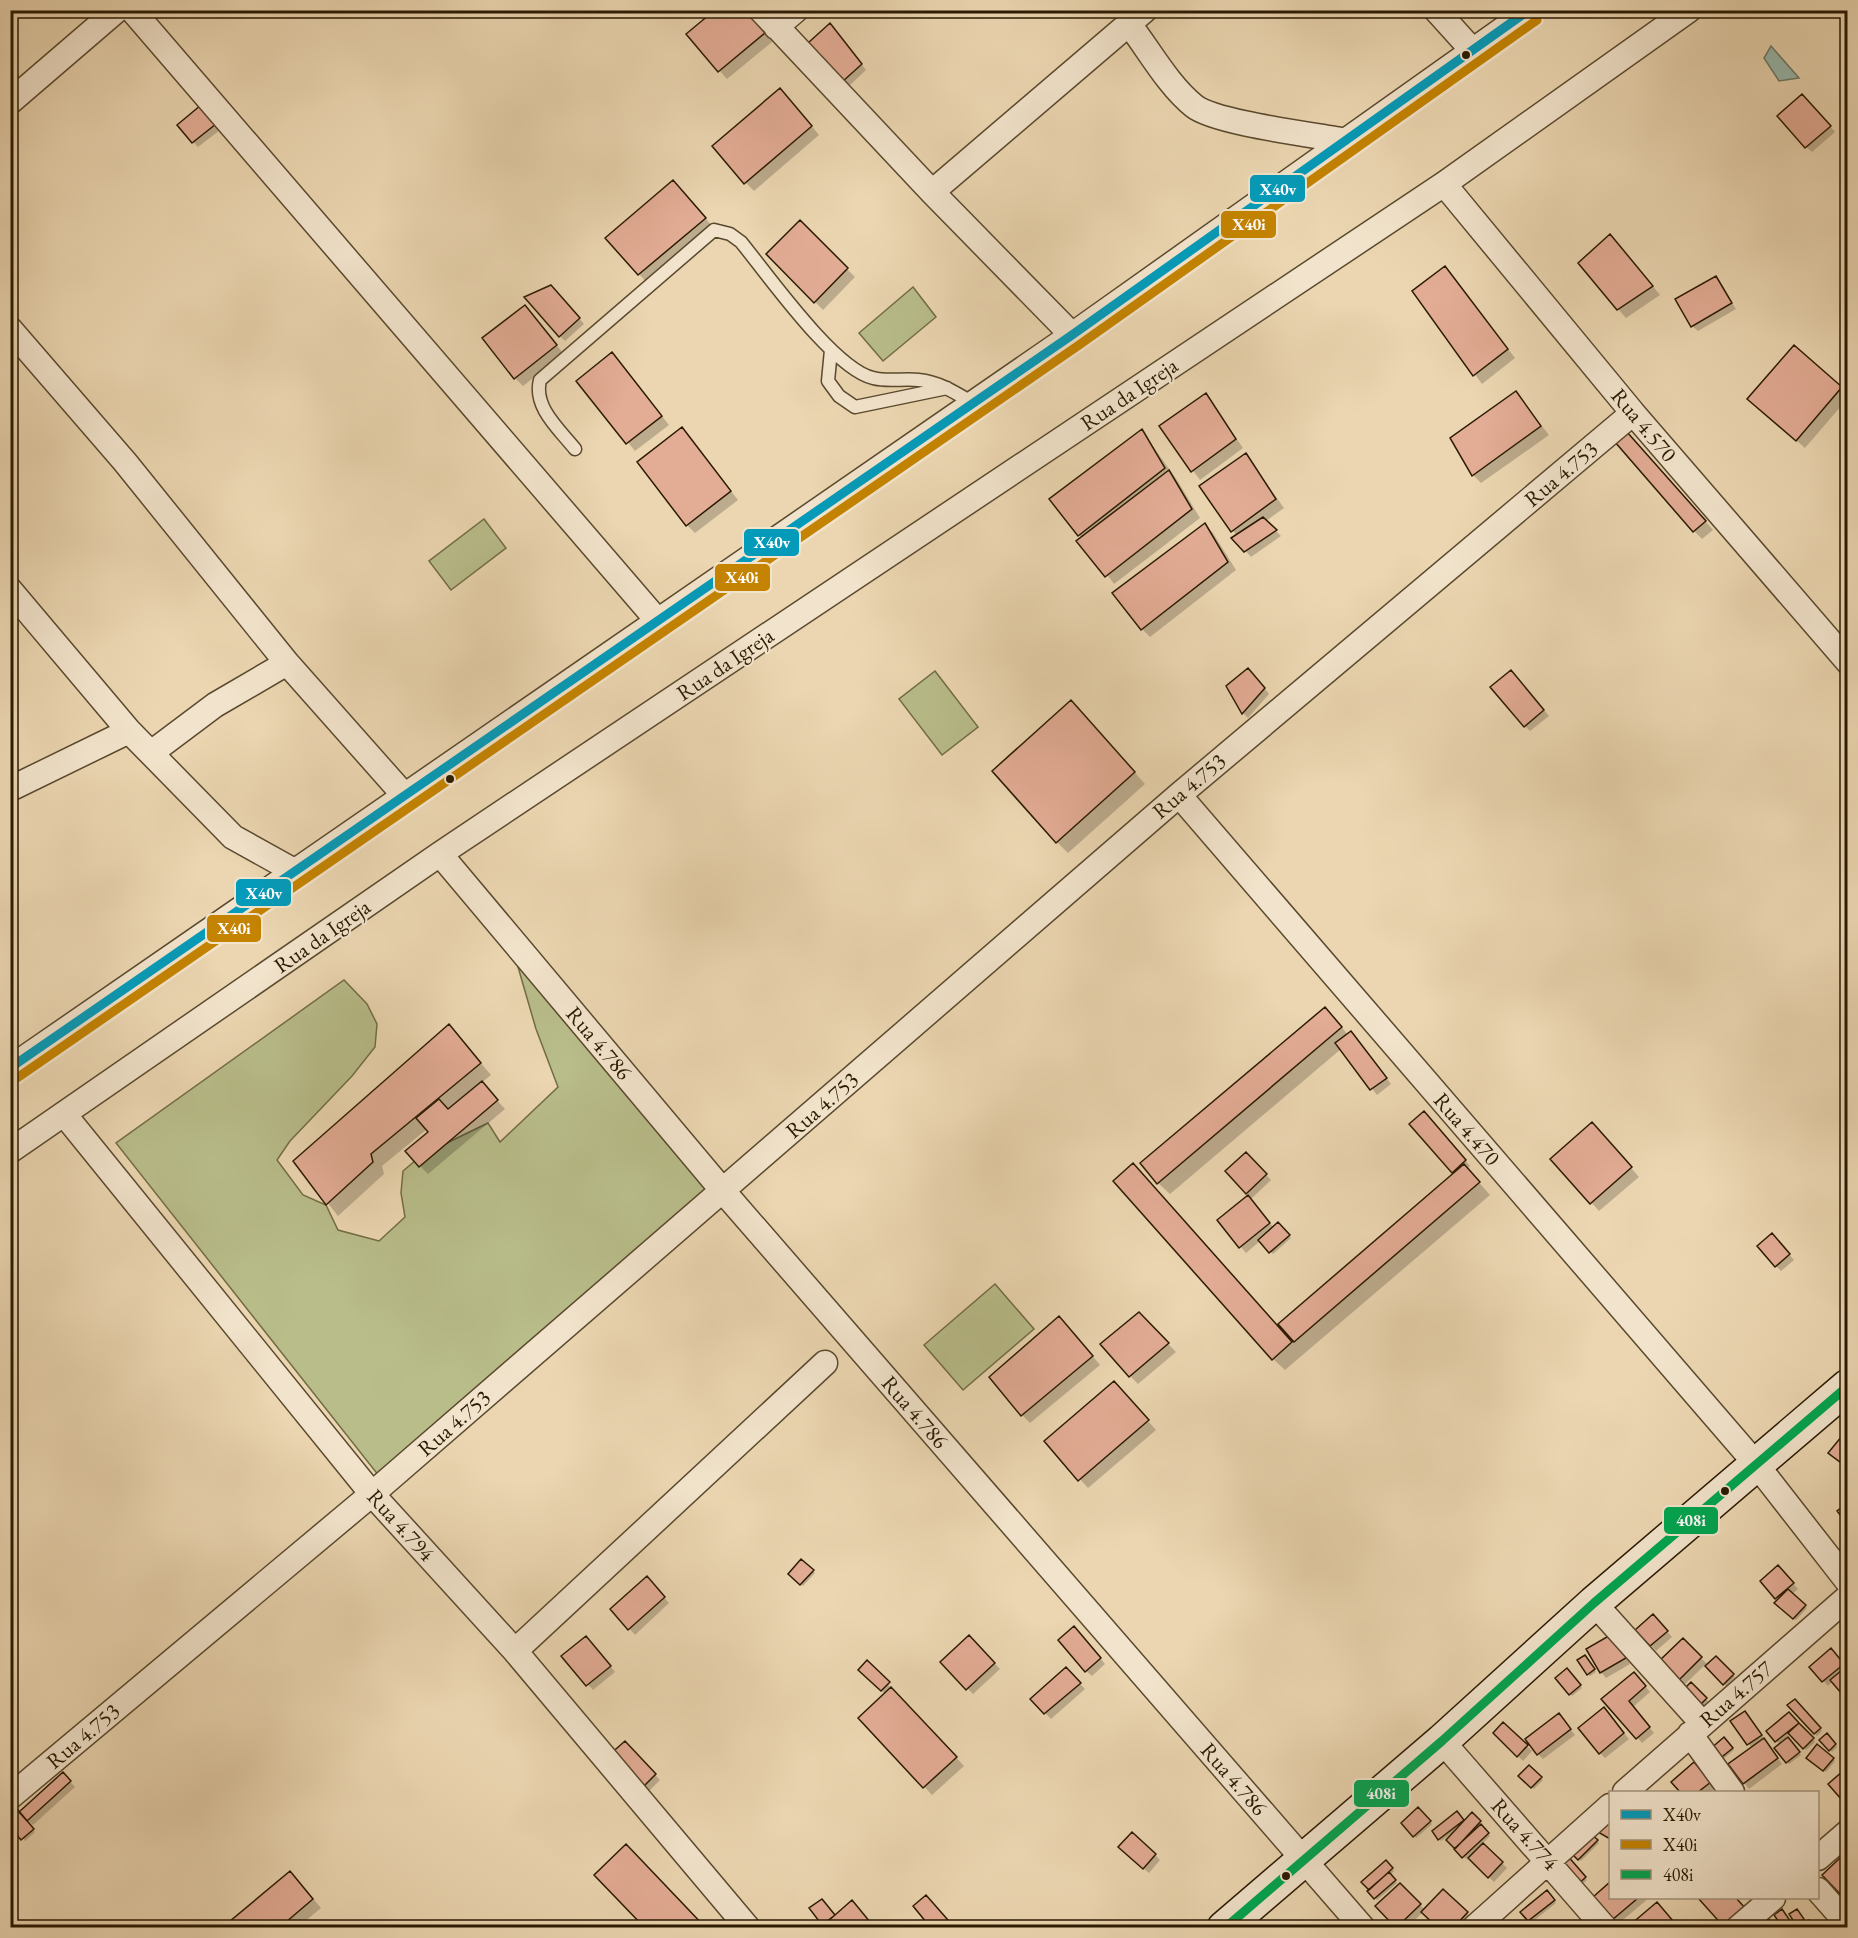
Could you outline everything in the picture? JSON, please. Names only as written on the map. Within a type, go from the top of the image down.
[{"type":"main road","points":[[1224,1928],[1442,1742],[1594,1603],[1848,1386]]},
{"type":"street","points":[[10,102],[117,10]]},
{"type":"street","points":[[132,10],[657,620]]},
{"type":"street","points":[[796,10],[768,19],[1072,335]]},
{"type":"street","points":[[1436,10],[1473,51]]},
{"type":"street","points":[[10,1068],[296,873],[404,795],[1072,335],[1530,10]]},
{"type":"street","name":"Rua da Igreja","points":[[10,1151],[440,854],[1444,184],[1689,10]]},
{"type":"street","points":[[932,192],[1137,17],[1182,94],[1196,108],[1219,117],[1346,141]]},
{"type":"street","name":"Rua 4.570","points":[[1444,184],[1633,413],[1848,662]]},
{"type":"street","points":[[10,329],[125,462],[287,663],[404,795]]},
{"type":"street","name":"Rua 4.753","points":[[10,1797],[372,1494],[1179,795],[1633,413]]},
{"type":"street","points":[[10,590],[129,731],[233,837],[296,873]]},
{"type":"street","points":[[151,753],[216,705],[287,663]]},
{"type":"street","points":[[10,789],[129,731]]},
{"type":"street","name":"Rua 4.470","points":[[1179,795],[1756,1464],[1848,1582]]},
{"type":"street","name":"Rua 4.786","points":[[440,854],[723,1191],[1363,1928]]},
{"type":"street","name":"Rua 4.794","points":[[64,1114],[372,1494],[515,1651],[748,1928]]},
{"type":"street","points":[[515,1651],[825,1363]]},
{"type":"street","name":"Rua 4.757","points":[[1626,1791],[1848,1597]]},
{"type":"street","points":[[1594,1603],[1696,1729],[1731,1791]]},
{"type":"street","name":"Rua 4.774","points":[[1442,1742],[1549,1861],[1605,1928]]},
{"type":"street","points":[[1474,1928],[1609,1808]]},
{"type":"street","points":[[1819,1857],[1848,1832]]},
{"type":"street","points":[[1819,1891],[1848,1924]]},
{"type":"street","points":[[1738,1928],[1772,1899]]},
{"type":"lane","points":[[575,449],[540,404],[537,391],[540,380],[714,230],[730,234],[741,243],[831,350],[850,368],[873,378],[920,380],[948,388],[973,403]]},
{"type":"lane","points":[[831,350],[828,381],[839,396],[855,407],[948,388]]},
{"type":"green space","points":[[913,287],[936,317],[883,361],[859,333]]},
{"type":"green space","points":[[484,519],[506,548],[451,590],[429,561]]},
{"type":"green space","points":[[935,671],[978,727],[942,755],[899,699]]},
{"type":"green space","points":[[516,960],[723,1191],[379,1476],[116,1143],[344,980],[367,1004],[377,1024],[375,1047],[352,1076],[290,1141],[277,1160],[303,1195],[326,1205],[338,1230],[379,1241],[405,1217],[401,1193],[403,1171],[422,1155],[488,1123],[500,1142],[558,1087],[536,1029]]},
{"type":"green space","points":[[995,1284],[1034,1329],[963,1390],[924,1345]]},
{"type":"water","points":[[1771,46],[1799,78],[1779,81],[1764,58]]},
{"type":"building","points":[[715,10],[746,10],[765,33],[718,72],[686,34]]},
{"type":"building","points":[[830,23],[862,64],[842,82],[808,43]]},
{"type":"building","points":[[780,88],[812,126],[744,184],[712,146]]},
{"type":"building","points":[[1802,94],[1831,126],[1805,148],[1777,116]]},
{"type":"building","points":[[201,105],[216,124],[192,143],[177,125]]},
{"type":"building","points":[[673,180],[706,218],[638,275],[605,238]]},
{"type":"building","points":[[800,220],[848,268],[814,303],[766,254]]},
{"type":"building","points":[[1610,234],[1653,286],[1617,310],[1578,263]]},
{"type":"building","points":[[1445,266],[1508,349],[1473,376],[1412,291]]},
{"type":"building","points":[[1716,276],[1732,303],[1691,327],[1675,299]]},
{"type":"building","points":[[551,285],[580,318],[559,337],[524,297]]},
{"type":"building","points":[[525,305],[557,345],[514,379],[482,338]]},
{"type":"building","points":[[1794,345],[1842,387],[1796,441],[1747,399]]},
{"type":"building","points":[[612,352],[662,416],[626,444],[576,381]]},
{"type":"building","points":[[1516,391],[1541,426],[1472,476],[1450,438]]},
{"type":"building","points":[[1206,393],[1236,439],[1191,472],[1159,426]]},
{"type":"building","points":[[682,427],[731,491],[686,526],[637,462]]},
{"type":"building","points":[[1142,429],[1165,468],[1078,536],[1049,499]]},
{"type":"building","points":[[1627,432],[1706,521],[1693,532],[1615,442]]},
{"type":"building","points":[[1246,453],[1276,499],[1231,532],[1199,486]]},
{"type":"building","points":[[1169,470],[1192,509],[1105,577],[1076,541]]},
{"type":"building","points":[[1263,517],[1277,530],[1244,552],[1231,538]]},
{"type":"building","points":[[1205,523],[1228,562],[1141,630],[1112,593]]},
{"type":"building","points":[[1248,668],[1265,688],[1242,714],[1226,686]]},
{"type":"building","points":[[1511,670],[1544,710],[1524,727],[1490,687]]},
{"type":"building","points":[[1071,700],[1135,772],[1056,843],[992,771]]},
{"type":"building","points":[[1325,1007],[1342,1027],[1157,1184],[1140,1163]]},
{"type":"building","points":[[449,1024],[481,1063],[371,1154],[373,1162],[326,1205],[293,1161]]},
{"type":"building","points":[[1351,1031],[1387,1078],[1370,1090],[1335,1043]]},
{"type":"building","points":[[482,1081],[498,1100],[419,1167],[405,1151],[428,1132],[416,1118],[439,1099],[448,1109]]},
{"type":"building","points":[[1424,1111],[1466,1160],[1452,1173],[1409,1124]]},
{"type":"building","points":[[1592,1122],[1632,1167],[1590,1204],[1550,1159]]},
{"type":"building","points":[[1246,1152],[1267,1174],[1246,1194],[1225,1171]]},
{"type":"building","points":[[1133,1163],[1292,1342],[1272,1360],[1113,1181]]},
{"type":"building","points":[[1464,1164],[1480,1182],[1294,1342],[1278,1324]]},
{"type":"building","points":[[1248,1195],[1270,1223],[1239,1248],[1217,1220]]},
{"type":"building","points":[[1278,1222],[1290,1235],[1269,1253],[1258,1240]]},
{"type":"building","points":[[1772,1233],[1790,1254],[1775,1267],[1757,1246]]},
{"type":"building","points":[[1139,1312],[1169,1343],[1129,1377],[1100,1344]]},
{"type":"building","points":[[1059,1316],[1093,1356],[1021,1416],[989,1377]]},
{"type":"building","points":[[1114,1381],[1149,1420],[1078,1481],[1044,1441]]},
{"type":"building","points":[[1842,1436],[1848,1440],[1848,1468],[1828,1453]]},
{"type":"building","points":[[1848,1503],[1848,1517],[1844,1520],[1837,1511]]},
{"type":"building","points":[[801,1559],[814,1570],[800,1585],[788,1574]]},
{"type":"building","points":[[1778,1565],[1794,1583],[1775,1599],[1760,1581]]},
{"type":"building","points":[[647,1576],[665,1597],[628,1630],[610,1609]]},
{"type":"building","points":[[1788,1589],[1806,1605],[1793,1619],[1774,1603]]},
{"type":"building","points":[[1653,1614],[1668,1631],[1650,1646],[1635,1630]]},
{"type":"building","points":[[1074,1626],[1101,1658],[1085,1672],[1058,1640]]},
{"type":"building","points":[[1612,1634],[1626,1658],[1600,1673],[1586,1649]]},
{"type":"building","points":[[969,1635],[995,1663],[966,1690],[940,1662]]},
{"type":"building","points":[[586,1636],[611,1666],[586,1686],[561,1656]]},
{"type":"building","points":[[1683,1638],[1702,1657],[1676,1683],[1657,1663]]},
{"type":"building","points":[[1831,1648],[1844,1664],[1822,1682],[1809,1667]]},
{"type":"building","points":[[1585,1655],[1595,1669],[1587,1675],[1577,1660]]},
{"type":"building","points":[[1716,1656],[1734,1674],[1723,1685],[1705,1666]]},
{"type":"building","points":[[867,1660],[890,1682],[881,1691],[858,1670]]},
{"type":"building","points":[[1848,1665],[1848,1701],[1830,1680]]},
{"type":"building","points":[[1066,1667],[1081,1683],[1044,1714],[1030,1699]]},
{"type":"building","points":[[1567,1668],[1581,1685],[1569,1695],[1555,1678]]},
{"type":"building","points":[[1634,1672],[1646,1686],[1629,1701],[1650,1727],[1636,1739],[1601,1699]]},
{"type":"building","points":[[1691,1682],[1707,1698],[1696,1709],[1680,1693]]},
{"type":"building","points":[[891,1687],[957,1757],[923,1788],[858,1718]]},
{"type":"building","points":[[1795,1699],[1821,1728],[1814,1734],[1787,1705]]},
{"type":"building","points":[[1604,1707],[1624,1733],[1599,1754],[1578,1728]]},
{"type":"building","points":[[1745,1711],[1762,1735],[1747,1745],[1730,1721]]},
{"type":"building","points":[[1789,1712],[1799,1723],[1775,1742],[1766,1731]]},
{"type":"building","points":[[1559,1713],[1571,1729],[1537,1755],[1525,1739]]},
{"type":"building","points":[[1503,1722],[1528,1745],[1517,1757],[1493,1733]]},
{"type":"building","points":[[1799,1723],[1814,1738],[1803,1749],[1788,1733]]},
{"type":"building","points":[[1827,1733],[1836,1744],[1829,1751],[1819,1740]]},
{"type":"building","points":[[1724,1737],[1733,1748],[1718,1760],[1709,1750]]},
{"type":"building","points":[[1788,1737],[1800,1752],[1786,1763],[1774,1748]]},
{"type":"building","points":[[1764,1738],[1778,1758],[1743,1784],[1728,1764]]},
{"type":"building","points":[[625,1741],[656,1774],[640,1790],[608,1756]]},
{"type":"building","points":[[1817,1744],[1834,1758],[1823,1771],[1806,1758]]},
{"type":"building","points":[[1694,1762],[1711,1782],[1699,1791],[1679,1791],[1671,1782]]},
{"type":"building","points":[[1529,1765],[1542,1777],[1531,1788],[1518,1776]]},
{"type":"building","points":[[1843,1771],[1848,1776],[1848,1807],[1828,1784]]},
{"type":"building","points":[[63,1772],[71,1781],[27,1821],[19,1812]]},
{"type":"building","points":[[1418,1807],[1431,1821],[1413,1837],[1401,1823]]},
{"type":"building","points":[[18,1810],[34,1829],[21,1840],[10,1827],[10,1816]]},
{"type":"building","points":[[1457,1811],[1464,1820],[1438,1840],[1432,1831]]},
{"type":"building","points":[[1472,1812],[1481,1821],[1455,1849],[1446,1840]]},
{"type":"building","points":[[1604,1820],[1609,1822],[1609,1838],[1598,1832]]},
{"type":"building","points":[[1481,1824],[1489,1833],[1462,1858],[1454,1849]]},
{"type":"building","points":[[1132,1832],[1156,1854],[1143,1869],[1118,1847]]},
{"type":"building","points":[[1590,1833],[1598,1840],[1578,1860],[1571,1853]]},
{"type":"building","points":[[1483,1843],[1503,1862],[1488,1878],[1468,1858]]},
{"type":"building","points":[[626,1844],[706,1928],[645,1928],[594,1875]]},
{"type":"building","points":[[1566,1854],[1586,1877],[1576,1886],[1556,1863]]},
{"type":"building","points":[[1841,1857],[1848,1864],[1848,1891],[1842,1896],[1822,1875]]},
{"type":"building","points":[[1386,1860],[1393,1868],[1369,1890],[1361,1882]]},
{"type":"building","points":[[290,1871],[313,1899],[279,1928],[233,1928],[229,1922]]},
{"type":"building","points":[[1389,1872],[1396,1880],[1374,1899],[1367,1891]]},
{"type":"building","points":[[1400,1883],[1421,1904],[1396,1928],[1375,1906]]},
{"type":"building","points":[[1609,1883],[1609,1899],[1637,1899],[1612,1920],[1593,1897]]},
{"type":"building","points":[[1443,1889],[1468,1912],[1453,1928],[1438,1928],[1421,1912]]},
{"type":"building","points":[[1547,1890],[1555,1900],[1528,1921],[1520,1912]]},
{"type":"building","points":[[926,1895],[955,1928],[931,1928],[913,1906]]},
{"type":"building","points":[[822,1899],[835,1915],[822,1925],[809,1908]]},
{"type":"building","points":[[1699,1899],[1737,1899],[1746,1909],[1724,1927]]},
{"type":"building","points":[[852,1900],[875,1928],[820,1928],[835,1915]]},
{"type":"building","points":[[1657,1902],[1679,1928],[1634,1928],[1631,1924]]},
{"type":"building","points":[[1782,1909],[1795,1928],[1783,1928],[1774,1915]]},
{"type":"building","points":[[1797,1909],[1804,1919],[1796,1925],[1789,1914]]},
{"type":"building","points":[[1768,1918],[1776,1928],[1757,1928]]},
{"type":"building","points":[[1809,1920],[1815,1928],[1798,1928]]},
{"type":"transit line","name":"X40v","points":[[10,1068],[1072,335],[1529,10]]},
{"type":"transit line","name":"X40i","points":[[17,1078],[1079,345],[1537,20]]},
{"type":"transit line","name":"408i","points":[[1225,1928],[1442,1741],[1594,1603],[1848,1386]]}]
